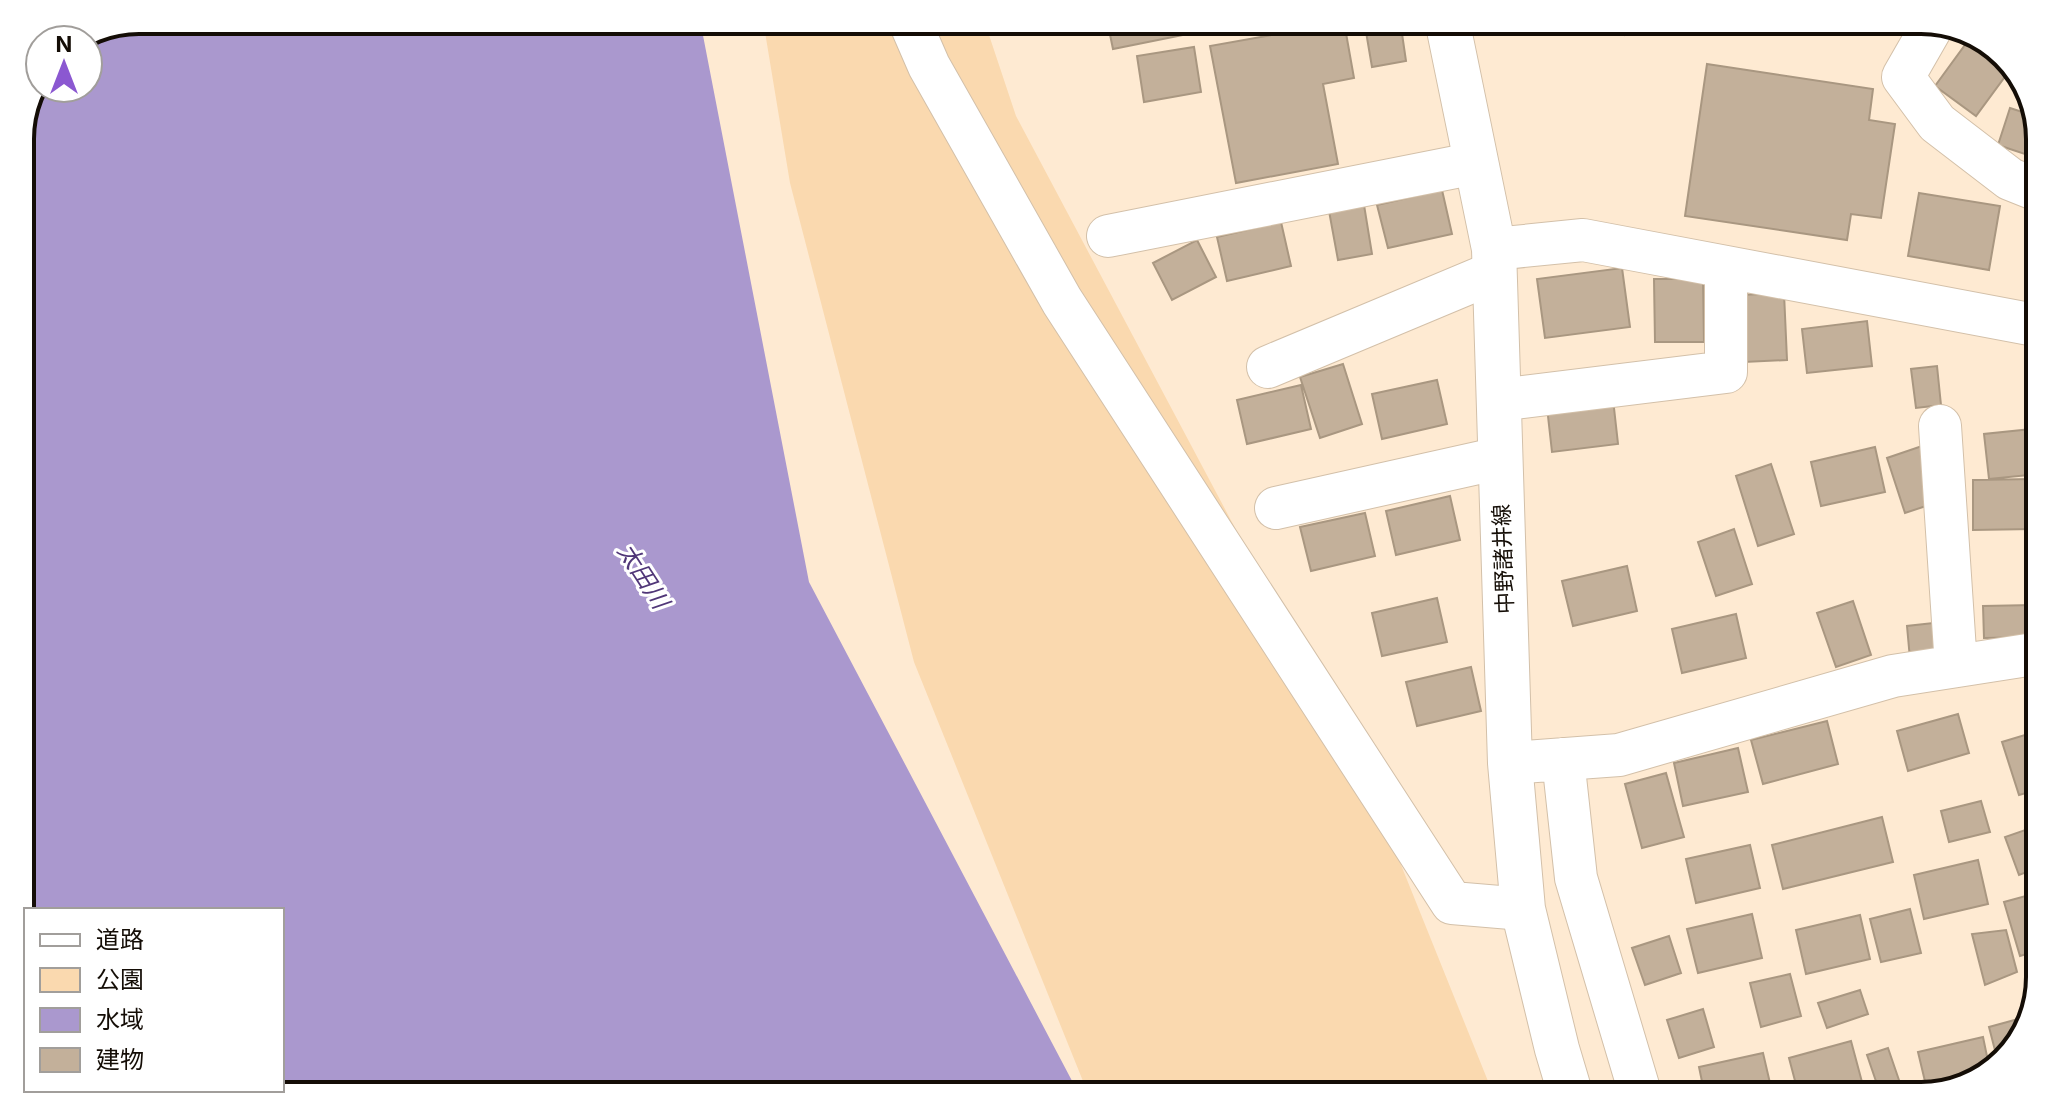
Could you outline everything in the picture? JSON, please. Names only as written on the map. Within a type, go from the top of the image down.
[{"type":"main road","name":"中野諸井線","points":[[1450,34],[1494,261],[1510,763],[1523,909],[1567,1082]]},
{"type":"street","points":[[915,34],[929,66],[1062,301],[1452,903],[1523,909]]},
{"type":"street","points":[[1927,34],[1903,77],[1937,123],[2010,179],[2026,185]]},
{"type":"street","points":[[1108,236],[1476,163]]},
{"type":"street","points":[[1268,367],[1494,261],[1583,240],[2026,323]]},
{"type":"street","points":[[1498,400],[1726,372],[1726,267]]},
{"type":"street","points":[[1940,426],[1956,666]]},
{"type":"street","points":[[1276,508],[1500,458]]},
{"type":"street","points":[[1510,763],[1619,755],[1893,676],[2026,655]]},
{"type":"street","points":[[1563,759],[1576,878],[1637,1082]]},
{"type":"green space","points":[[765,34],[989,34],[1016,116],[1360,763],[1488,1082],[1083,1082],[914,662],[790,183]]},
{"type":"water","name":"太田川","points":[[703,34],[809,582],[1073,1082],[284,1082],[284,908],[34,908],[34,132],[41,104],[104,104],[104,40],[118,36]]},
{"type":"building","points":[[1110,34],[1183,34],[1183,35],[1113,49]]},
{"type":"building","points":[[1277,34],[1346,34],[1354,78],[1323,84],[1338,164],[1236,183],[1210,46]]},
{"type":"building","points":[[1366,34],[1402,34],[1406,61],[1372,67]]},
{"type":"building","points":[[1966,44],[1990,60],[2005,77],[1976,116],[1935,86]]},
{"type":"building","points":[[1194,47],[1201,92],[1144,102],[1137,56]]},
{"type":"building","points":[[1707,64],[1873,89],[1869,120],[1895,124],[1881,218],[1851,214],[1847,240],[1685,216]]},
{"type":"building","points":[[2010,108],[2022,112],[2026,154],[1998,145]]},
{"type":"building","points":[[1442,190],[1452,234],[1388,248],[1377,205]]},
{"type":"building","points":[[1919,193],[2000,206],[1989,270],[1908,256]]},
{"type":"building","points":[[1364,205],[1372,254],[1338,260],[1329,211]]},
{"type":"building","points":[[1281,222],[1291,266],[1227,281],[1217,237]]},
{"type":"building","points":[[1197,240],[1216,277],[1172,300],[1153,263]]},
{"type":"building","points":[[1622,268],[1630,327],[1545,338],[1537,279]]},
{"type":"building","points":[[1654,279],[1703,279],[1704,342],[1655,342]]},
{"type":"building","points":[[1784,293],[1787,360],[1744,362],[1740,295]]},
{"type":"building","points":[[1867,321],[1872,366],[1807,373],[1802,329]]},
{"type":"building","points":[[1343,364],[1362,424],[1320,438],[1300,377]]},
{"type":"building","points":[[1937,366],[1941,405],[1916,408],[1911,369]]},
{"type":"building","points":[[1437,380],[1447,424],[1382,439],[1372,394]]},
{"type":"building","points":[[1301,385],[1311,429],[1247,444],[1237,400]]},
{"type":"building","points":[[1613,399],[1618,444],[1552,452],[1547,407]]},
{"type":"building","points":[[2026,430],[2026,475],[1989,479],[1984,434]]},
{"type":"building","points":[[1922,446],[1941,501],[1905,513],[1887,458]]},
{"type":"building","points":[[1875,447],[1885,492],[1821,506],[1811,462]]},
{"type":"building","points":[[1771,464],[1794,534],[1758,546],[1736,476]]},
{"type":"building","points":[[2026,479],[2026,529],[1973,530],[1973,480]]},
{"type":"building","points":[[1450,496],[1460,540],[1396,555],[1386,511]]},
{"type":"building","points":[[1365,513],[1375,556],[1311,571],[1300,527]]},
{"type":"building","points":[[1734,529],[1752,584],[1716,596],[1698,542]]},
{"type":"building","points":[[1627,566],[1637,611],[1573,626],[1562,581]]},
{"type":"building","points":[[1437,598],[1447,642],[1382,656],[1372,613]]},
{"type":"building","points":[[1853,601],[1871,655],[1836,667],[1817,613]]},
{"type":"building","points":[[2026,605],[2026,637],[1984,638],[1983,606]]},
{"type":"building","points":[[1736,614],[1746,658],[1682,673],[1672,629]]},
{"type":"building","points":[[1942,622],[1946,655],[1910,659],[1907,626]]},
{"type":"building","points":[[1471,667],[1481,711],[1417,726],[1406,682]]},
{"type":"building","points":[[1958,714],[1969,753],[1908,771],[1897,731]]},
{"type":"building","points":[[1827,721],[1838,764],[1763,784],[1751,740]]},
{"type":"building","points":[[2026,735],[2026,793],[2019,795],[2002,742]]},
{"type":"building","points":[[1738,748],[1748,792],[1683,806],[1674,763]]},
{"type":"building","points":[[1666,773],[1684,837],[1642,848],[1625,784]]},
{"type":"building","points":[[1981,801],[1990,832],[1949,842],[1941,811]]},
{"type":"building","points":[[1882,817],[1893,862],[1783,889],[1772,845]]},
{"type":"building","points":[[2026,830],[2026,872],[2019,875],[2005,837]]},
{"type":"building","points":[[1750,845],[1760,888],[1696,903],[1686,859]]},
{"type":"building","points":[[1978,860],[1988,904],[1924,919],[1914,875]]},
{"type":"building","points":[[2026,896],[2026,954],[2020,956],[2004,902]]},
{"type":"building","points":[[1910,909],[1921,953],[1881,962],[1870,919]]},
{"type":"building","points":[[1752,914],[1762,958],[1698,973],[1687,929]]},
{"type":"building","points":[[1860,915],[1870,959],[1806,974],[1796,930]]},
{"type":"building","points":[[2006,930],[2017,972],[1985,985],[1972,934]]},
{"type":"building","points":[[1669,936],[1681,973],[1645,985],[1632,948]]},
{"type":"building","points":[[1790,974],[1801,1016],[1761,1027],[1750,983]]},
{"type":"building","points":[[1860,990],[1868,1014],[1827,1028],[1818,1003]]},
{"type":"building","points":[[1703,1009],[1714,1047],[1679,1058],[1667,1020]]},
{"type":"building","points":[[2017,1019],[1995,1051],[1989,1027]]},
{"type":"building","points":[[1983,1037],[1987,1058],[1961,1074],[1925,1082],[1918,1052]]},
{"type":"building","points":[[1851,1041],[1862,1082],[1795,1082],[1789,1058]]},
{"type":"building","points":[[1888,1048],[1900,1082],[1876,1082],[1867,1055]]},
{"type":"building","points":[[1763,1053],[1770,1082],[1702,1082],[1699,1067]]}]
